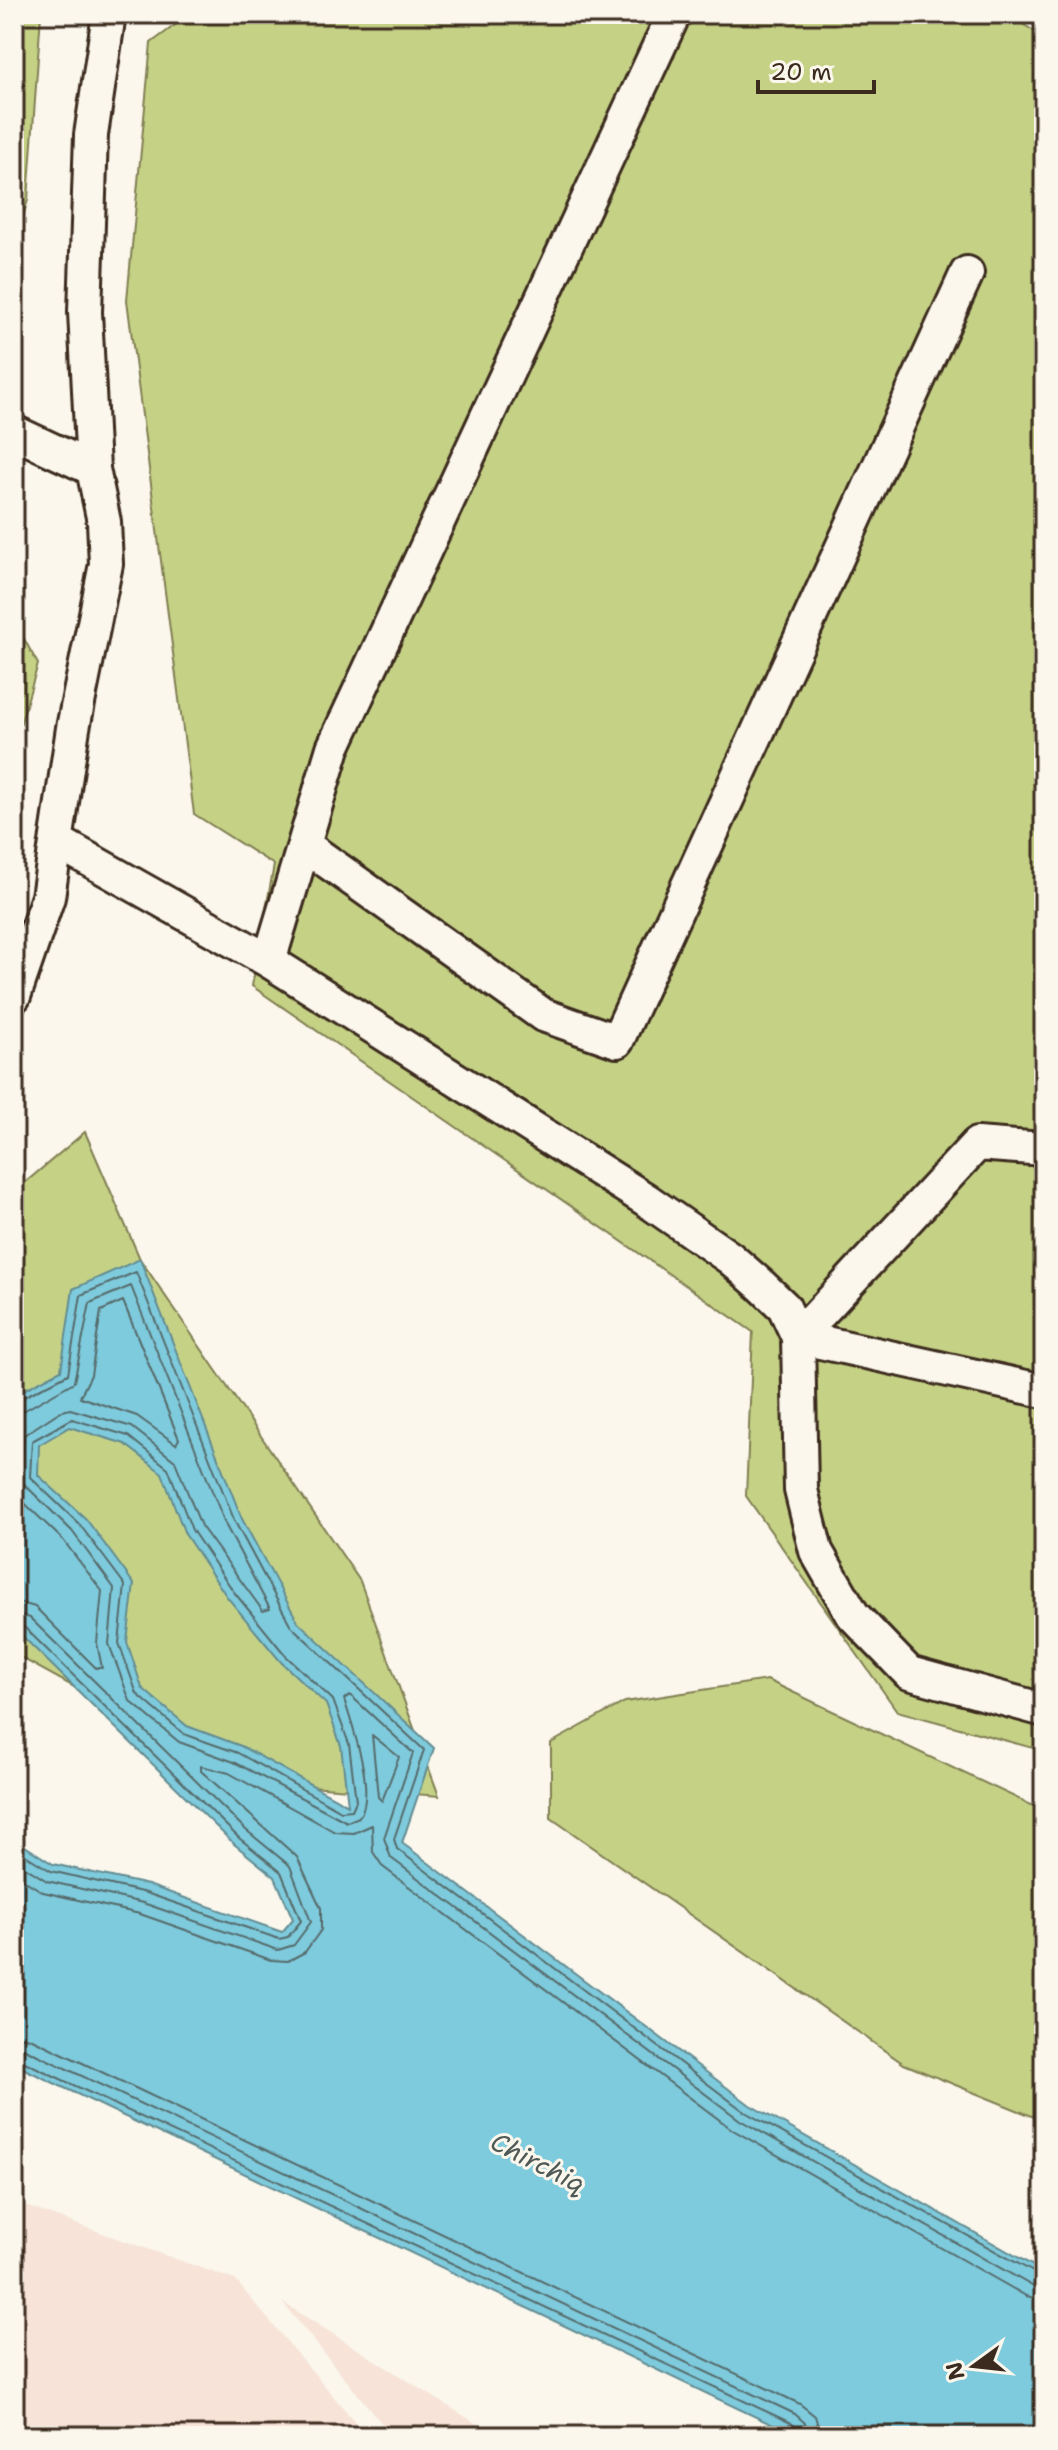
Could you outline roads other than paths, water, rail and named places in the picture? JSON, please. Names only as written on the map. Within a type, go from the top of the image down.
[{"type":"street","points":[[14,996],[48,897],[73,728],[106,564],[104,522],[93,469],[85,312],[90,150],[109,14]]},
{"type":"street","points":[[269,961],[333,748],[674,14]]},
{"type":"street","points":[[304,845],[543,1015],[617,1041],[967,273]]},
{"type":"street","points":[[14,432],[93,469]]},
{"type":"street","points":[[58,842],[269,961],[645,1199],[730,1258],[784,1307],[798,1337],[801,1490],[816,1551],[853,1615],[909,1673],[1044,1710]]},
{"type":"street","points":[[798,1337],[977,1144],[1044,1149]]},
{"type":"street","points":[[798,1337],[1044,1391]]},
{"type":"water","name":"Chirchiq","points":[[140,1259],[242,1519],[298,1622],[434,1748],[402,1843],[750,2105],[1044,2272],[1044,2436],[796,2436],[14,2064],[14,1839],[53,1864],[148,1885],[282,1932],[293,1919],[275,1877],[234,1844],[14,1628],[14,1395],[61,1370],[73,1289]],"holes":[[[69,1427],[125,1444],[162,1473],[185,1534],[227,1597],[281,1662],[326,1704],[341,1746],[348,1805],[241,1746],[187,1726],[142,1688],[127,1642],[134,1584],[86,1519],[38,1475],[39,1445]]]}]
